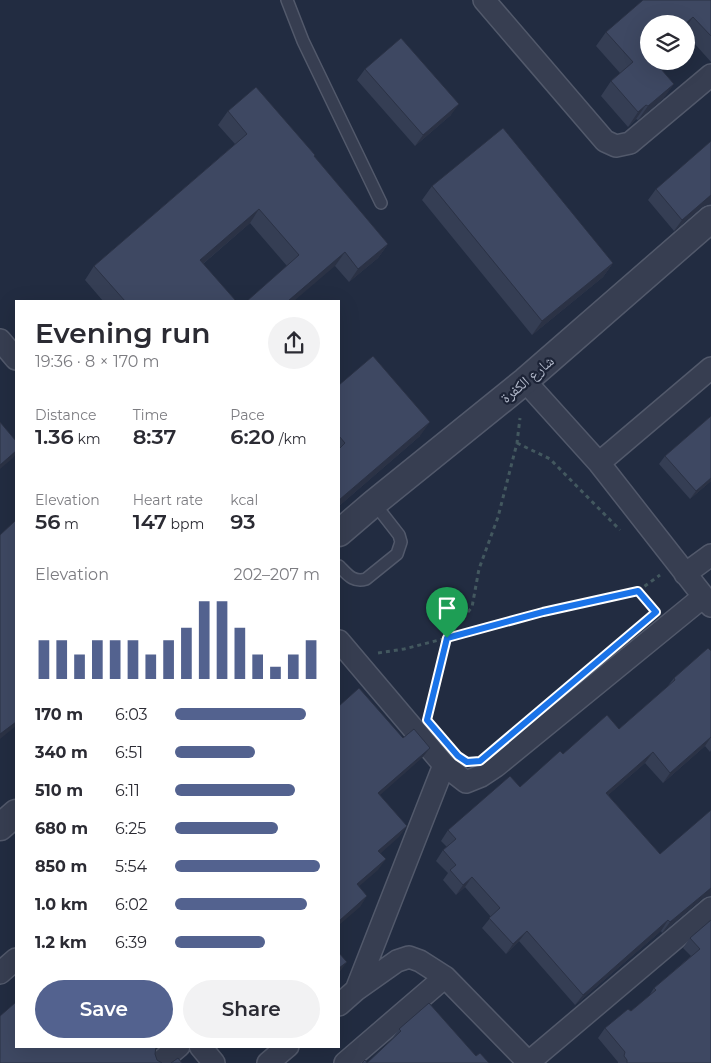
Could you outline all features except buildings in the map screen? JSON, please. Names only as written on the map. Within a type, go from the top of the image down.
[{"type":"street","points":[[484,0],[605,140],[616,146],[630,143],[711,75]]},
{"type":"street","name":"شارع الكفرة","points":[[340,532],[525,381],[711,219]]},
{"type":"street","points":[[0,340],[15,358]]},
{"type":"street","points":[[600,463],[711,368]]},
{"type":"street","points":[[343,655],[444,765],[466,782],[481,776],[504,760],[707,602],[600,463],[525,381]]},
{"type":"street","points":[[685,574],[711,555]]},
{"type":"street","points":[[356,990],[444,765]]},
{"type":"street","points":[[340,1004],[356,990],[397,961],[409,957],[420,961],[445,977],[529,1063],[711,908]]},
{"type":"street","points":[[0,973],[15,961]]},
{"type":"street","points":[[345,1063],[445,977]]},
{"type":"street","points":[[159,1063],[177,1048]]},
{"type":"street","points":[[202,1048],[214,1063]]},
{"type":"street","points":[[268,1063],[286,1048]]},
{"type":"lane","points":[[287,0],[302,41],[381,204]]},
{"type":"lane","points":[[340,567],[352,578],[360,581],[366,579],[397,554],[401,542],[399,535],[374,503]]},
{"type":"path","points":[[427,720],[447,638],[472,608],[479,569],[498,516],[517,443],[525,381]]},
{"type":"path","points":[[517,443],[550,459],[623,533]]},
{"type":"path","points":[[372,654],[404,649],[543,612],[638,591],[662,573]]},
{"type":"path","points":[[638,591],[656,612]]},
{"type":"route","points":[[638,591],[656,612],[480,761],[467,762],[458,756],[427,720],[447,638],[543,612],[638,591]]}]
